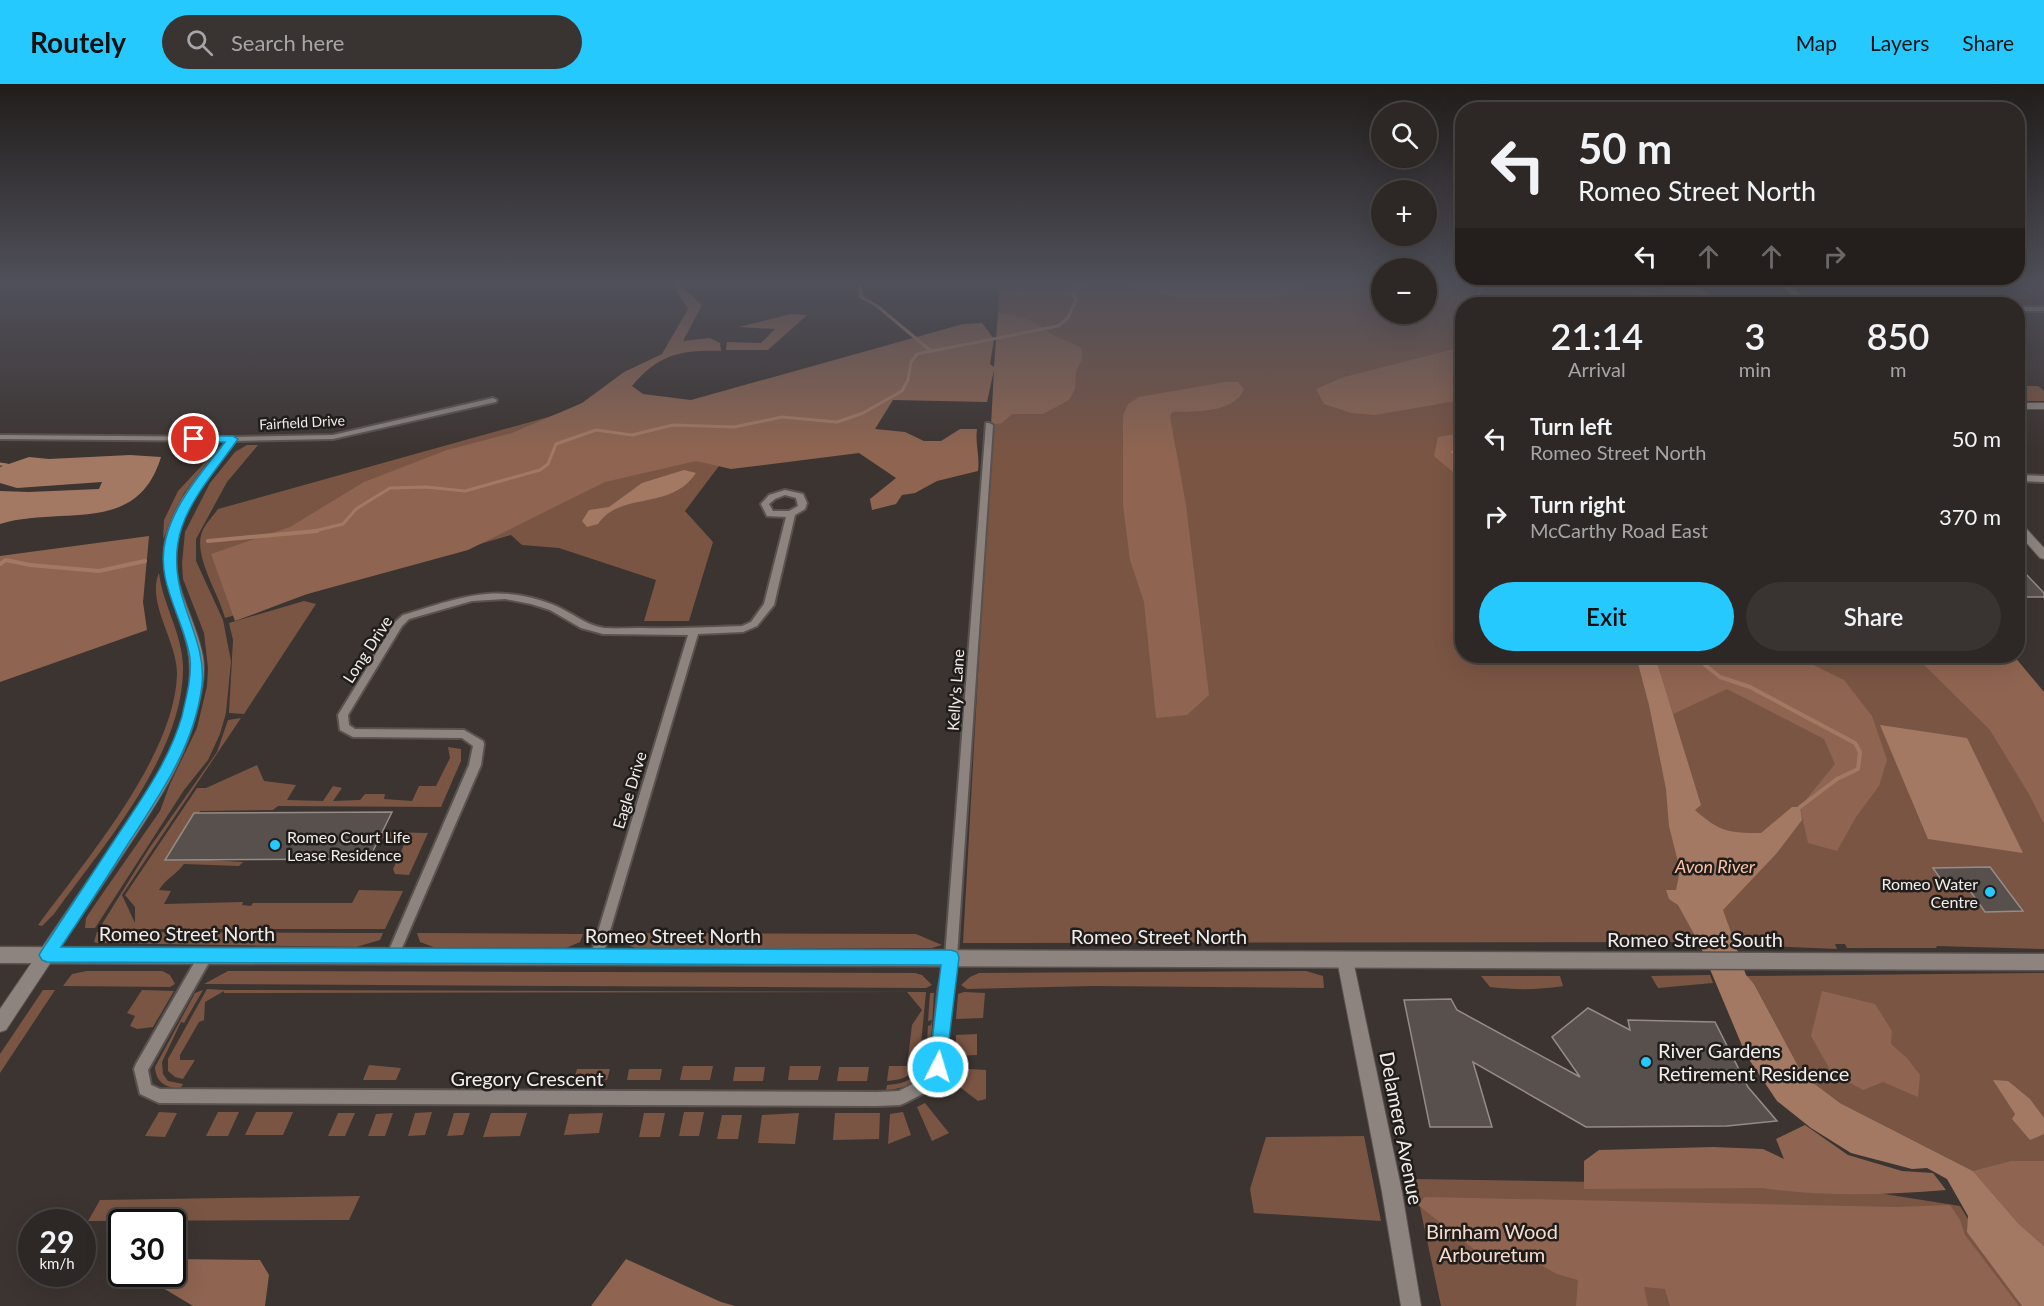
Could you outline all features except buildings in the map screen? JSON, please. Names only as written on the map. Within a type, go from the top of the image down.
[{"type":"main road","name":"Romeo Street North","points":[[0,956],[951,957],[1345,960]]},
{"type":"main road","name":"Romeo Street South","points":[[1345,960],[2044,962]]},
{"type":"street","name":"Fairfield Drive","points":[[0,437],[233,439],[333,437],[493,400]]},
{"type":"street","points":[[2025,406],[2044,406]]},
{"type":"street","name":"Kelly's Lane","points":[[951,957],[989,425]]},
{"type":"street","points":[[0,1024],[162,779],[179,744],[195,686],[196,658],[174,592],[170,564],[171,541],[179,517],[201,481],[233,439]]},
{"type":"street","points":[[2025,478],[2044,478]]},
{"type":"street","name":"Long Drive","points":[[392,957],[475,765],[479,744],[464,734],[355,733],[344,728],[343,715],[398,624],[415,612],[472,598],[505,596],[554,608],[584,626],[603,631],[694,632],[743,629],[763,615],[770,601],[791,514]]},
{"type":"street","points":[[2025,535],[2044,555]]},
{"type":"street","name":"Eagle Drive","points":[[596,958],[694,632]]},
{"type":"street","name":"Gregory Crescent","points":[[206,955],[141,1069],[145,1089],[159,1096],[900,1098],[921,1087],[938,1067],[945,990],[951,957]]},
{"type":"street","name":"Delamere Avenue","points":[[1345,960],[1392,1192],[1411,1306]]},
{"type":"green space","points":[[671,338],[685,338],[683,341],[710,338],[720,343],[721,351],[682,353],[661,361],[642,375],[632,386],[643,394],[691,400],[913,338],[993,338],[990,364],[994,367],[996,338],[1060,338],[1082,348],[1082,359],[1076,372],[1075,389],[1069,400],[1043,414],[1012,414],[1002,423],[991,425],[994,370],[987,402],[893,400],[875,429],[905,432],[924,441],[941,441],[960,429],[977,429],[978,460],[978,471],[937,481],[915,493],[902,495],[896,504],[872,510],[870,499],[896,478],[859,453],[731,469],[696,461],[605,482],[468,550],[307,594],[235,621],[211,554],[290,527],[364,482],[447,450],[512,433],[582,403],[624,372],[662,354]]},
{"type":"green space","points":[[766,338],[781,338],[768,350],[726,350],[727,342],[761,343]]},
{"type":"green space","points":[[997,338],[1455,338],[1455,663],[2016,663],[2044,696],[2044,949],[1937,946],[1936,948],[1847,948],[1845,944],[1835,944],[1837,949],[1738,945],[1738,942],[963,943]]},
{"type":"green space","points":[[1455,349],[1455,401],[1375,415],[1351,413],[1324,404],[1316,389],[1344,377]]},
{"type":"green space","points":[[1225,382],[1238,382],[1244,389],[1232,403],[1212,410],[1172,412],[1170,417],[1186,505],[1209,695],[1187,715],[1156,718],[1144,602],[1130,560],[1123,505],[1123,415],[1128,404],[1139,397]]},
{"type":"green space","points":[[2025,386],[2038,386],[2044,391],[2044,401],[2025,401]]},
{"type":"green space","points":[[573,410],[728,454],[685,511],[713,542],[689,621],[644,621],[656,580],[559,548],[522,545],[511,535],[225,618],[204,563],[200,542],[203,529],[218,509]]},
{"type":"green space","points":[[1455,434],[1455,474],[1434,456],[1438,437]]},
{"type":"green space","points":[[221,445],[184,493],[163,539],[164,520],[178,491]]},
{"type":"green space","points":[[247,445],[258,445],[227,482],[196,539],[196,561],[223,620],[231,661],[226,713],[220,734],[208,760],[184,790],[95,928],[85,928],[86,918],[160,811],[170,784],[197,728],[207,686],[208,668],[204,633],[183,579],[185,532],[210,483],[235,452]]},
{"type":"green space","points":[[149,536],[143,602],[147,630],[0,682],[0,556]]},
{"type":"green space","points":[[159,573],[179,642],[183,666],[180,699],[171,731],[138,797],[117,828],[54,914],[42,926],[38,925],[124,806],[161,740],[172,707],[177,675],[173,649],[156,597]]},
{"type":"green space","points":[[304,601],[316,604],[244,714],[229,713],[233,640],[229,623]]},
{"type":"green space","points":[[1657,663],[1809,663],[1844,680],[1872,716],[1887,760],[1879,786],[1856,817],[1837,851],[1808,843],[1800,807],[1835,764],[1824,739],[1727,689],[1673,714]]},
{"type":"green space","points":[[1922,663],[2020,663],[2044,692],[2044,824],[2030,796],[1990,730]]},
{"type":"green space","points":[[241,718],[122,895],[135,923],[135,907],[125,895],[197,788],[206,788],[257,765],[264,781],[296,785],[287,800],[323,801],[333,786],[342,788],[333,801],[360,800],[365,794],[385,794],[384,799],[412,801],[419,786],[436,786],[450,758],[448,747],[461,749],[461,761],[441,807],[278,806],[273,810],[200,811],[175,858],[243,862],[239,866],[184,864],[159,890],[171,891],[164,904],[243,902],[242,905],[251,906],[253,903],[352,903],[359,890],[403,891],[385,929],[99,929],[148,850],[217,752],[228,720]]},
{"type":"green space","points":[[382,832],[428,833],[409,875],[395,874],[393,869],[408,836],[393,835],[391,839],[380,838]]},
{"type":"green space","points":[[97,932],[383,933],[380,940],[356,947],[97,943],[94,942]]},
{"type":"green space","points":[[417,933],[583,934],[580,942],[566,948],[436,948],[420,942]]},
{"type":"green space","points":[[626,933],[916,934],[942,945],[932,948],[635,948],[623,943]]},
{"type":"green space","points":[[87,971],[162,971],[170,975],[175,984],[170,987],[63,986],[72,974]]},
{"type":"green space","points":[[228,971],[915,973],[922,975],[932,985],[926,988],[204,984]]},
{"type":"green space","points":[[1306,971],[1323,976],[1324,988],[1094,986],[967,989],[961,985],[979,973]]},
{"type":"green space","points":[[2044,973],[2044,1246],[2018,1223],[1973,1171],[1840,1103],[1803,1075],[1754,984],[1746,976]]},
{"type":"green space","points":[[1710,975],[1713,983],[1658,988],[1651,976]]},
{"type":"green space","points":[[1481,976],[1560,976],[1563,986],[1527,989],[1490,987]]},
{"type":"green space","points":[[207,989],[926,992],[919,1065],[909,1075],[892,1081],[887,1081],[889,1066],[907,1066],[912,1025],[922,1010],[907,992],[224,993],[224,991],[205,1002],[204,1020],[199,1022],[180,1055],[180,1060],[195,1060],[183,1079],[175,1077],[168,1071],[168,1059]]},
{"type":"green space","points":[[43,990],[55,990],[0,1073],[0,1054]]},
{"type":"green space","points":[[142,990],[174,991],[153,1027],[137,1029],[130,1026],[135,1016],[127,1013]]},
{"type":"green space","points":[[203,990],[184,1023],[181,1022],[162,1062],[163,1074],[168,1081],[183,1084],[180,1089],[170,1087],[157,1077],[155,1067],[195,993]]},
{"type":"green space","points":[[1822,991],[1875,1004],[1892,1031],[1891,1044],[1907,1058],[1920,1075],[1918,1097],[1883,1082],[1863,1090],[1832,1073],[1811,1036]]},
{"type":"green space","points":[[930,993],[934,993],[930,1059],[927,1067],[914,1082],[886,1090],[887,1085],[910,1079],[921,1067],[928,1026],[931,1025],[932,1020],[928,1021]]},
{"type":"green space","points":[[985,993],[983,1018],[956,1019],[958,994]]},
{"type":"green space","points":[[977,1034],[977,1055],[956,1056],[956,1035]]},
{"type":"green space","points":[[369,1065],[401,1068],[396,1080],[363,1080]]},
{"type":"green space","points":[[683,1066],[713,1066],[710,1080],[680,1080]]},
{"type":"green space","points":[[790,1066],[821,1066],[818,1080],[788,1080]]},
{"type":"green space","points":[[735,1067],[765,1067],[763,1081],[733,1081]]},
{"type":"green space","points":[[839,1067],[869,1067],[867,1081],[837,1081]]},
{"type":"green space","points":[[953,1068],[986,1070],[986,1099],[978,1101],[948,1078]]},
{"type":"green space","points":[[577,1069],[610,1069],[607,1080],[574,1080]]},
{"type":"green space","points":[[629,1069],[662,1069],[660,1080],[627,1080]]},
{"type":"green space","points":[[925,1103],[949,1133],[932,1141],[917,1107]]},
{"type":"green space","points":[[159,1112],[177,1113],[165,1137],[145,1136]]},
{"type":"green space","points":[[218,1112],[239,1112],[228,1136],[206,1136]]},
{"type":"green space","points":[[256,1112],[293,1112],[283,1135],[245,1135]]},
{"type":"green space","points":[[432,1112],[425,1135],[408,1136],[415,1113]]},
{"type":"green space","points":[[684,1112],[704,1112],[699,1136],[679,1136]]},
{"type":"green space","points":[[903,1112],[911,1135],[888,1144],[890,1114]]},
{"type":"green space","points":[[338,1113],[355,1113],[345,1136],[328,1136]]},
{"type":"green space","points":[[393,1113],[385,1136],[368,1136],[376,1114]]},
{"type":"green space","points":[[454,1113],[470,1113],[463,1135],[447,1136]]},
{"type":"green space","points":[[491,1113],[527,1113],[520,1136],[483,1137]]},
{"type":"green space","points":[[603,1113],[599,1133],[564,1135],[569,1114]]},
{"type":"green space","points":[[644,1113],[665,1113],[660,1137],[639,1137]]},
{"type":"green space","points":[[799,1113],[795,1144],[758,1143],[762,1115]]},
{"type":"green space","points":[[835,1113],[880,1113],[879,1139],[833,1140]]},
{"type":"green space","points":[[722,1115],[742,1115],[738,1139],[717,1139]]},
{"type":"green space","points":[[1805,1125],[1848,1155],[1902,1171],[1933,1173],[1946,1190],[1854,1194],[1809,1193],[1763,1188],[1584,1189],[1584,1161],[1599,1150],[1713,1147],[1763,1149],[1784,1159],[1776,1139]]},
{"type":"green space","points":[[1364,1136],[1381,1221],[1254,1213],[1250,1189],[1266,1137]]},
{"type":"green space","points":[[2011,1161],[2044,1161],[2044,1246],[2018,1223],[1973,1171]]},
{"type":"green space","name":"Birnham Wood Arbouretum","points":[[1414,1179],[1834,1186],[1960,1206],[2022,1306],[1441,1306]]},
{"type":"green space","points":[[360,1196],[349,1220],[186,1221],[186,1209],[108,1209],[108,1221],[96,1221],[95,1209],[100,1200]]},
{"type":"green space","name":"Birnham Wood Arbouretum","points":[[1425,1197],[1896,1207],[1950,1205],[1960,1220],[1965,1235],[2019,1306],[1670,1306],[1665,1289],[1644,1287],[1648,1306],[1576,1306],[1578,1280],[1557,1274],[1535,1262],[1494,1265],[1418,1205]]},
{"type":"green space","points":[[186,1259],[260,1260],[269,1275],[265,1306],[193,1306],[163,1288],[186,1287]]},
{"type":"green space","points":[[626,1259],[721,1302],[735,1306],[591,1306]]},
{"type":"water","points":[[130,455],[161,457],[150,482],[134,499],[116,508],[94,513],[23,519],[0,524],[0,491],[99,489],[102,482],[17,488],[0,483],[0,467],[29,457],[49,459]]},
{"type":"water","points":[[684,470],[696,473],[686,485],[673,492],[619,507],[598,524],[587,527],[582,521],[589,510],[609,507],[642,483]]},
{"type":"water","name":"Avon River","points":[[1638,663],[1657,663],[1701,805],[1695,810],[1711,823],[1732,832],[1761,833],[1792,807],[1800,807],[1802,820],[1776,854],[1723,910],[1746,975],[1754,984],[1803,1075],[1840,1103],[1973,1171],[2018,1223],[2044,1246],[2044,1306],[2022,1306],[1967,1232],[1968,1216],[1947,1179],[1927,1168],[1912,1169],[1851,1153],[1811,1128],[1777,1101],[1746,1055],[1699,943],[1678,905],[1669,899],[1666,890],[1676,890],[1680,870],[1669,826],[1666,789]]},
{"type":"water","points":[[1880,725],[1967,738],[2023,853],[1928,839]]},
{"type":"water","points":[[1993,1080],[2008,1081],[2030,1099],[2044,1118],[2044,1134],[2030,1140],[2012,1119],[2015,1114]]},
{"type":"waterway","points":[[915,338],[931,351]]},
{"type":"waterway","points":[[312,531],[343,524],[356,509],[390,488],[426,487],[465,491],[540,470],[548,464],[556,444],[596,430],[632,435],[673,425],[734,427],[782,417],[837,422],[863,413],[902,391],[908,380],[911,362],[917,354],[997,338]]},
{"type":"waterway","points":[[0,464],[7,465]]},
{"type":"waterway","points":[[208,541],[312,531]]},
{"type":"waterway","points":[[312,531],[317,531]]},
{"type":"waterway","points":[[0,564],[6,560],[30,565],[99,571],[145,561]]},
{"type":"waterway","points":[[1703,663],[1720,677],[1750,687],[1855,743],[1860,752],[1858,769],[1837,779],[1800,807]]},
{"type":"place","name":"Romeo Court Life Lease Residence","points":[[275,845]]},
{"type":"place","name":"Romeo Water Centre","points":[[1990,892]]},
{"type":"place","name":"River Gardens Retirement Residence","points":[[1646,1062]]},
{"type":"route","points":[[194,439],[233,439],[201,481],[179,517],[171,541],[170,564],[174,592],[196,658],[195,686],[189,716],[179,744],[162,779],[47,955],[951,957],[945,990],[938,1067]]}]
